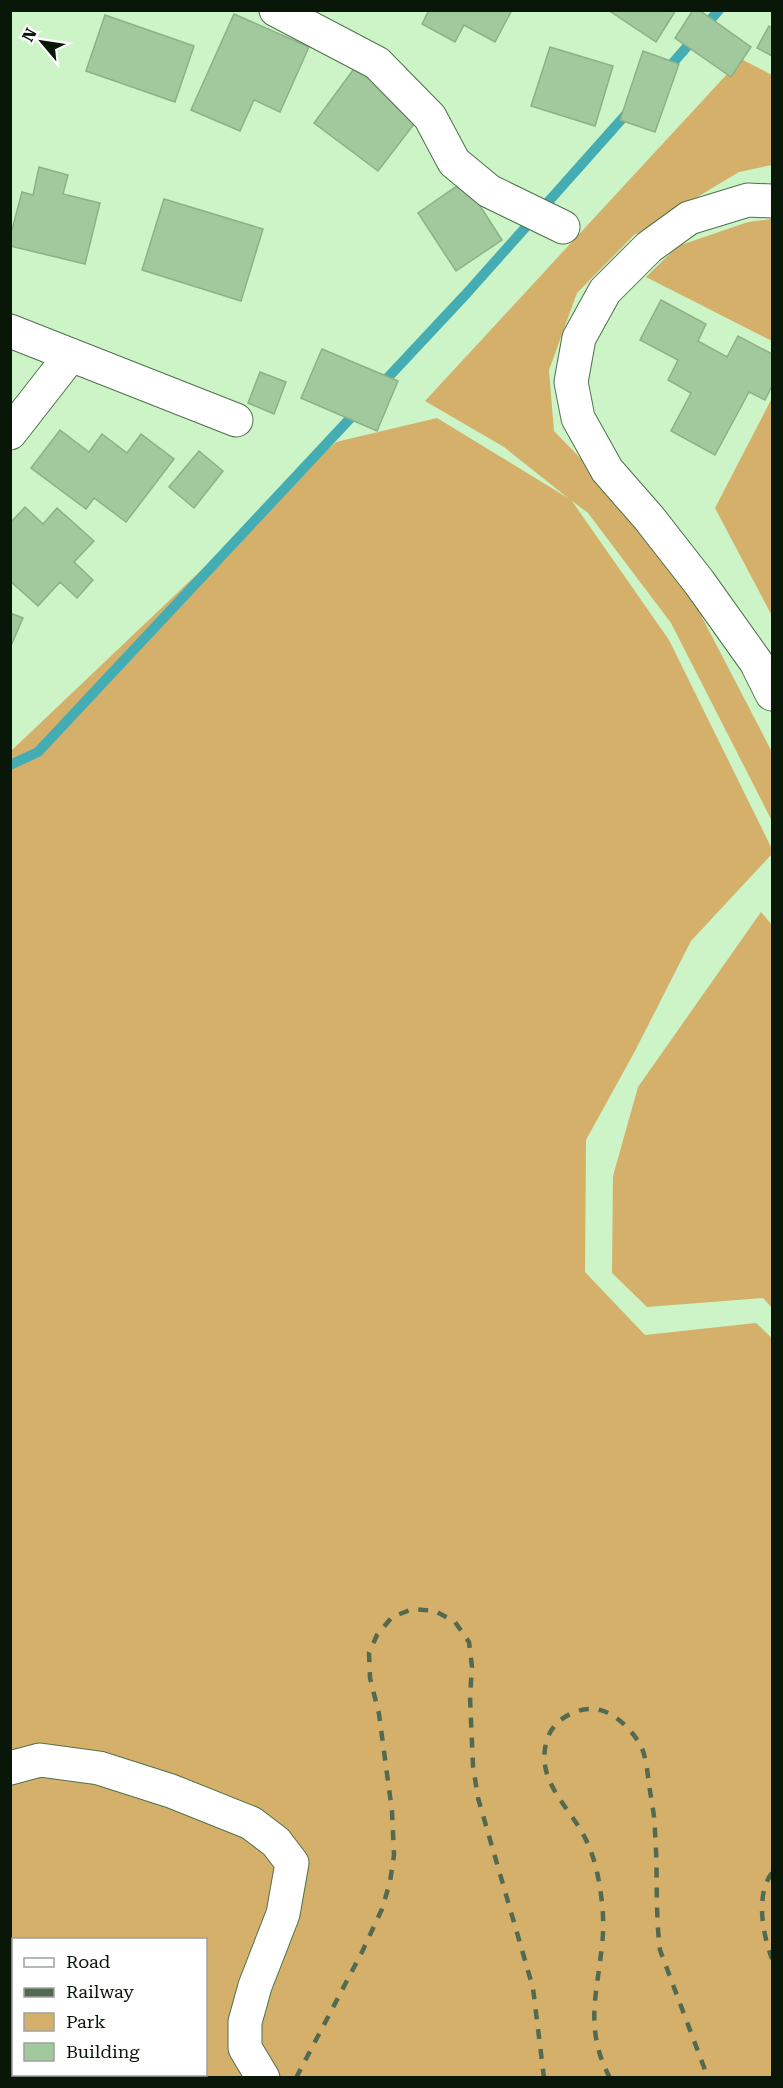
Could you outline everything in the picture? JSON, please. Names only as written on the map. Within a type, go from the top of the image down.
[{"type":"street","points":[[276,10],[377,63],[430,117],[454,162],[489,190],[563,227]]},
{"type":"street","points":[[772,201],[748,200],[689,218],[649,247],[605,291],[579,338],[572,382],[578,418],[607,470],[649,518],[699,582],[756,662],[772,694]]},
{"type":"street","points":[[10,331],[237,420]]},
{"type":"street","points":[[10,434],[71,355]]},
{"type":"street","points":[[10,1768],[40,1760],[99,1768],[171,1791],[251,1823],[276,1842],[292,1863],[283,1914],[255,1986],[245,2022],[244,2048],[263,2078]]},
{"type":"green space","points":[[741,59],[772,75],[772,165],[739,172],[634,235],[577,293],[549,370],[554,431],[622,501],[692,598],[772,752],[772,821],[671,623],[588,513],[572,501],[669,640],[772,849],[772,854],[691,941],[635,1051],[586,1140],[585,1272],[645,1335],[756,1323],[772,1338],[772,2077],[11,2078],[11,751],[336,442],[437,418],[568,498],[504,447],[425,401]]},
{"type":"green space","points":[[772,219],[772,341],[646,277],[678,246],[748,222]]},
{"type":"green space","points":[[772,398],[772,616],[715,508]]},
{"type":"green space","points":[[761,912],[772,925],[772,1308],[763,1298],[647,1307],[612,1273],[613,1176],[638,1087]]},
{"type":"building","points":[[429,10],[512,10],[495,42],[464,25],[455,42],[422,24]]},
{"type":"building","points":[[608,10],[676,10],[656,42]]},
{"type":"building","points":[[693,10],[699,10],[751,47],[731,77],[675,38]]},
{"type":"building","points":[[234,14],[309,47],[280,112],[254,100],[240,131],[191,110]]},
{"type":"building","points":[[105,15],[194,46],[175,102],[86,71]]},
{"type":"building","points":[[769,26],[772,28],[772,56],[757,48]]},
{"type":"building","points":[[550,47],[613,66],[595,126],[531,106]]},
{"type":"building","points":[[643,51],[679,64],[655,132],[620,120]]},
{"type":"building","points":[[356,66],[421,115],[378,171],[314,123]]},
{"type":"building","points":[[39,167],[68,175],[63,194],[100,203],[85,264],[10,246],[10,237],[22,192],[33,195]]},
{"type":"building","points":[[464,181],[502,240],[456,271],[418,213]]},
{"type":"building","points":[[164,199],[263,229],[241,301],[142,270]]},
{"type":"building","points":[[661,300],[706,324],[698,341],[727,357],[738,336],[772,354],[772,386],[765,400],[749,392],[715,455],[671,431],[691,393],[668,380],[678,360],[640,340]]},
{"type":"building","points":[[322,349],[398,381],[377,431],[301,398]]},
{"type":"building","points":[[260,372],[286,382],[274,414],[248,403]]},
{"type":"building","points":[[60,430],[89,452],[102,434],[127,453],[141,434],[174,459],[126,522],[94,498],[86,509],[31,468]]},
{"type":"building","points":[[199,451],[223,471],[194,508],[169,487]]},
{"type":"building","points":[[25,507],[43,524],[57,508],[94,541],[74,562],[93,580],[77,598],[60,582],[38,606],[10,581],[10,523]]},
{"type":"building","points":[[10,613],[23,618],[10,648]]},
{"type":"waterway","points":[[664,73],[719,10]]},
{"type":"waterway","points":[[380,386],[467,293],[629,111]]},
{"type":"waterway","points":[[10,765],[38,752],[359,409]]},
{"type":"railway","points":[[296,2078],[362,1952],[382,1909],[390,1882],[394,1855],[392,1811],[379,1714],[370,1678],[369,1653],[377,1635],[392,1617],[413,1609],[435,1611],[455,1622],[469,1642],[472,1667],[470,1697],[473,1766],[478,1798],[533,1988],[544,2078]]},
{"type":"railway","points":[[610,2078],[597,2044],[595,2028],[595,1996],[603,1926],[602,1899],[597,1872],[587,1842],[550,1782],[544,1755],[547,1740],[554,1726],[570,1714],[587,1709],[602,1711],[617,1718],[632,1733],[643,1751],[654,1822],[660,1950],[708,2078]]},
{"type":"railway","points":[[772,1873],[767,1882],[762,1904],[766,1939],[772,1959]]}]
